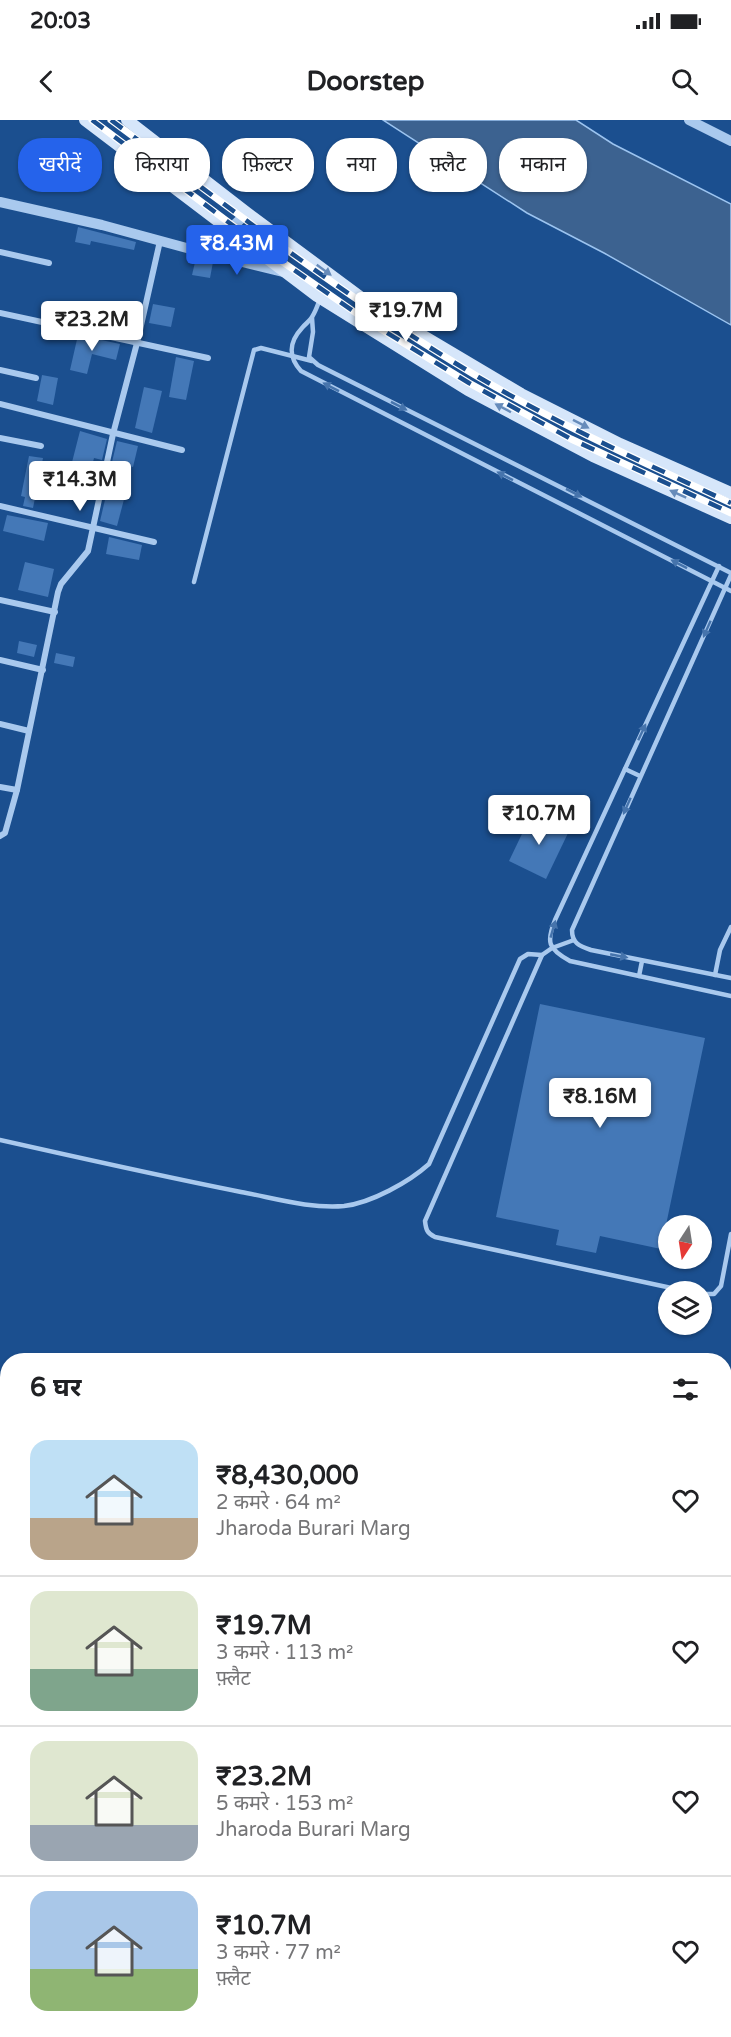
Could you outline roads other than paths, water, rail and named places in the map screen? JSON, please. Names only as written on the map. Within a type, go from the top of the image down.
[{"type":"main road","points":[[85,120],[321,298],[468,390],[593,456],[731,518]]},
{"type":"main road","points":[[127,120],[371,305],[521,394],[620,444],[731,493]]},
{"type":"street","points":[[689,120],[731,141]]},
{"type":"street","points":[[0,202],[102,225],[287,274]]},
{"type":"street","points":[[194,250],[229,230],[247,213]]},
{"type":"street","points":[[0,836],[5,833],[17,790],[61,584],[88,550],[113,434],[160,241]]},
{"type":"street","points":[[0,252],[49,263]]},
{"type":"street","points":[[0,313],[208,358]]},
{"type":"street","points":[[0,370],[36,378]]},
{"type":"street","points":[[0,404],[182,450]]},
{"type":"street","points":[[0,438],[41,446]]},
{"type":"street","points":[[0,506],[154,542]]},
{"type":"street","points":[[0,600],[55,612]]},
{"type":"street","points":[[0,660],[43,670]]},
{"type":"street","points":[[0,724],[29,731]]},
{"type":"street","points":[[0,787],[17,790]]},
{"type":"lane","points":[[321,298],[312,318],[298,332],[293,342],[292,357],[301,371],[728,589]]},
{"type":"lane","points":[[312,318],[313,332],[309,352],[312,362]]},
{"type":"lane","points":[[194,582],[254,350],[261,348],[312,362],[731,574],[728,589],[640,776],[572,930],[573,940],[581,947],[731,978]]},
{"type":"lane","points":[[719,566],[550,932],[552,948],[557,954],[570,961],[731,996]]},
{"type":"lane","points":[[625,769],[640,776]]},
{"type":"lane","points":[[715,975],[720,950],[731,927]]},
{"type":"lane","points":[[573,940],[552,948],[542,955],[425,1221],[426,1229],[435,1237],[658,1285]]},
{"type":"lane","points":[[0,1140],[166,1177],[318,1207],[345,1206],[362,1202],[382,1194],[422,1171],[429,1164],[518,964],[528,954],[542,955]]},
{"type":"lane","points":[[639,976],[642,961]]},
{"type":"lane","points":[[712,1294],[720,1286],[731,1234]]},
{"type":"water","points":[[383,120],[576,120],[613,144],[731,204],[731,325],[604,253],[527,213],[487,187],[487,138],[411,138]]},
{"type":"railway","points":[[92,120],[271,254],[366,320],[469,383],[571,439],[731,513]]},
{"type":"railway","points":[[111,120],[290,252],[427,346],[538,410],[731,503]]}]
